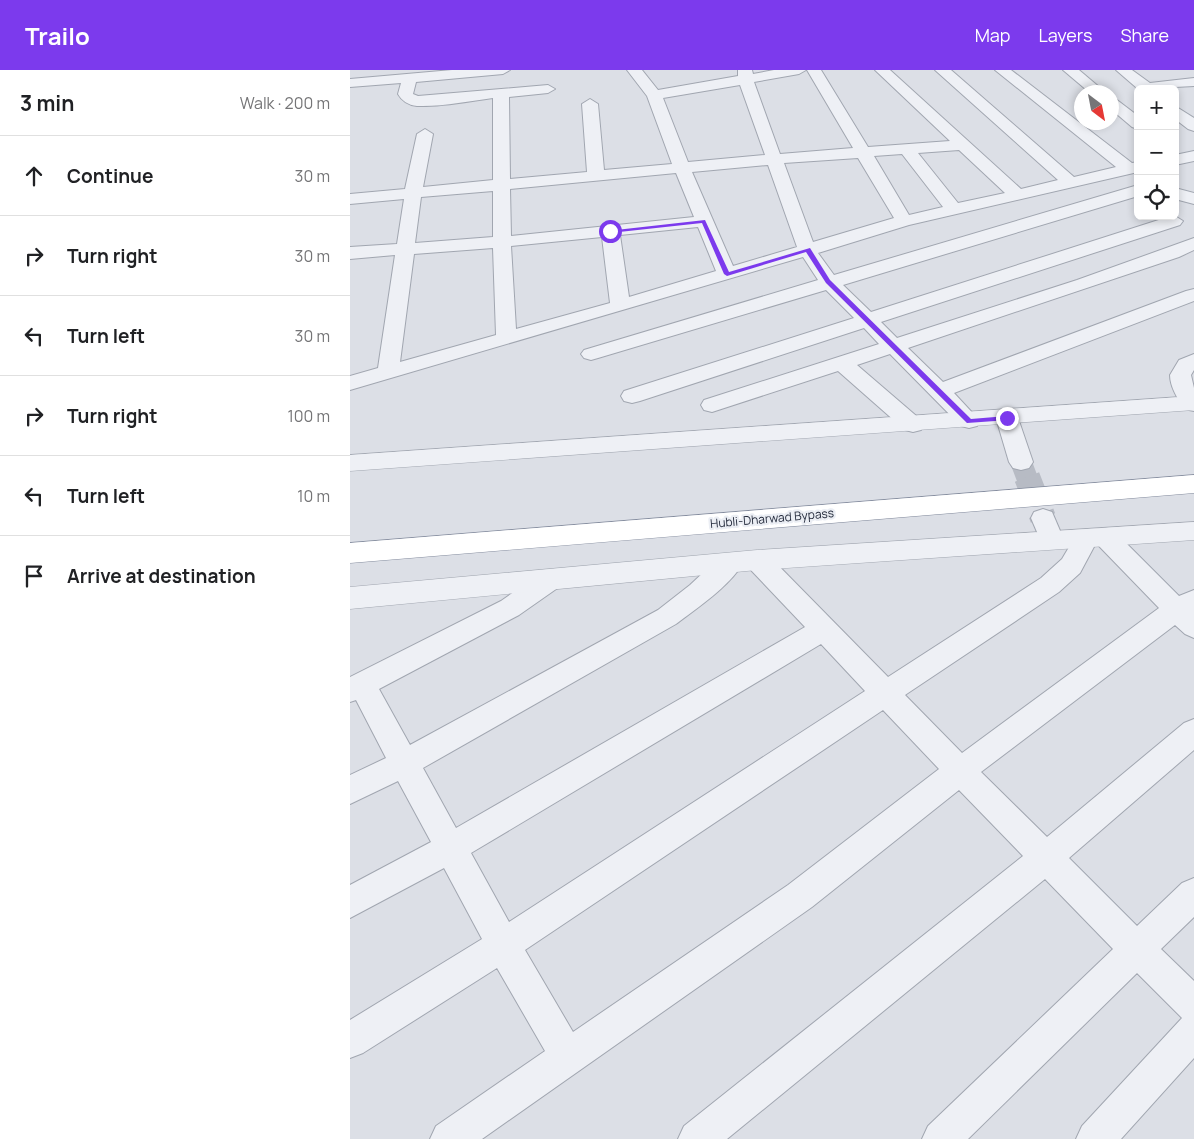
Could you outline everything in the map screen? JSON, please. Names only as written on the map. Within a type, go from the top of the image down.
[{"type":"highway","name":"Hubli-Dharwad Bypass","points":[[350,553],[1194,484]]},
{"type":"street","points":[[351,85],[362,70]]},
{"type":"street","points":[[351,85],[476,71],[503,70]]},
{"type":"street","points":[[634,70],[654,95],[682,169],[727,274]]},
{"type":"street","points":[[654,95],[706,87],[746,75],[799,70]]},
{"type":"street","points":[[814,70],[904,221]]},
{"type":"street","points":[[882,70],[1015,193]]},
{"type":"street","points":[[942,70],[1070,182]]},
{"type":"street","points":[[1002,70],[1134,168]]},
{"type":"street","points":[[1070,70],[1089,85]]},
{"type":"street","points":[[1123,70],[1144,85]]},
{"type":"street","points":[[1177,70],[1194,81]]},
{"type":"street","points":[[746,75],[808,250],[828,281],[969,421]]},
{"type":"street","points":[[694,76],[706,87]]},
{"type":"street","points":[[410,78],[405,94],[408,98],[417,101],[548,89]]},
{"type":"street","points":[[1168,85],[1194,81]]},
{"type":"street","points":[[501,94],[502,242],[506,338]]},
{"type":"street","points":[[590,104],[596,177]]},
{"type":"street","points":[[1119,109],[1134,121]]},
{"type":"street","points":[[1179,114],[1194,126]]},
{"type":"street","points":[[388,373],[413,193],[425,134]]},
{"type":"street","points":[[350,199],[775,159],[962,145]]},
{"type":"street","points":[[907,150],[954,209]]},
{"type":"street","points":[[350,383],[620,306],[904,221],[1015,193],[1134,168]]},
{"type":"street","points":[[591,354],[828,281],[1134,193]]},
{"type":"street","points":[[1179,194],[1194,199]]},
{"type":"street","points":[[632,396],[1168,220]]},
{"type":"street","points":[[1173,220],[1194,234]]},
{"type":"street","points":[[350,253],[502,242],[704,221]]},
{"type":"street","points":[[610,231],[620,306]]},
{"type":"street","points":[[712,405],[1093,281],[1194,243]]},
{"type":"street","points":[[940,391],[1193,295]]},
{"type":"street","points":[[350,463],[1193,404],[1179,380],[1180,372],[1194,360]]},
{"type":"street","points":[[842,363],[912,425]]},
{"type":"street","points":[[1007,418],[1021,462]]},
{"type":"street","points":[[350,598],[744,561],[1047,529],[1096,537],[1194,531]]},
{"type":"street","points":[[449,1139],[800,896],[960,771],[1188,612],[1096,537]]},
{"type":"street","points":[[350,1040],[503,945],[1050,585],[1071,566],[1096,537]]},
{"type":"street","points":[[744,561],[823,630],[1136,950],[1194,1006]]},
{"type":"street","points":[[350,790],[404,764],[667,617],[744,561]]},
{"type":"street","points":[[550,580],[510,608],[356,688],[404,764],[503,945],[568,1057]]},
{"type":"street","points":[[350,902],[451,848],[823,630]]},
{"type":"street","points":[[696,1139],[1046,858],[1194,732]]},
{"type":"street","points":[[941,1139],[1194,894]]},
{"type":"street","points":[[1095,1139],[1194,1031]]},
{"type":"tunnel","points":[[1021,462],[1027,478]]},
{"type":"tunnel","points":[[1027,477],[1043,518]]},
{"type":"route","points":[[610,231],[704,221],[727,274],[808,250],[828,281],[969,421],[1007,418]]}]
